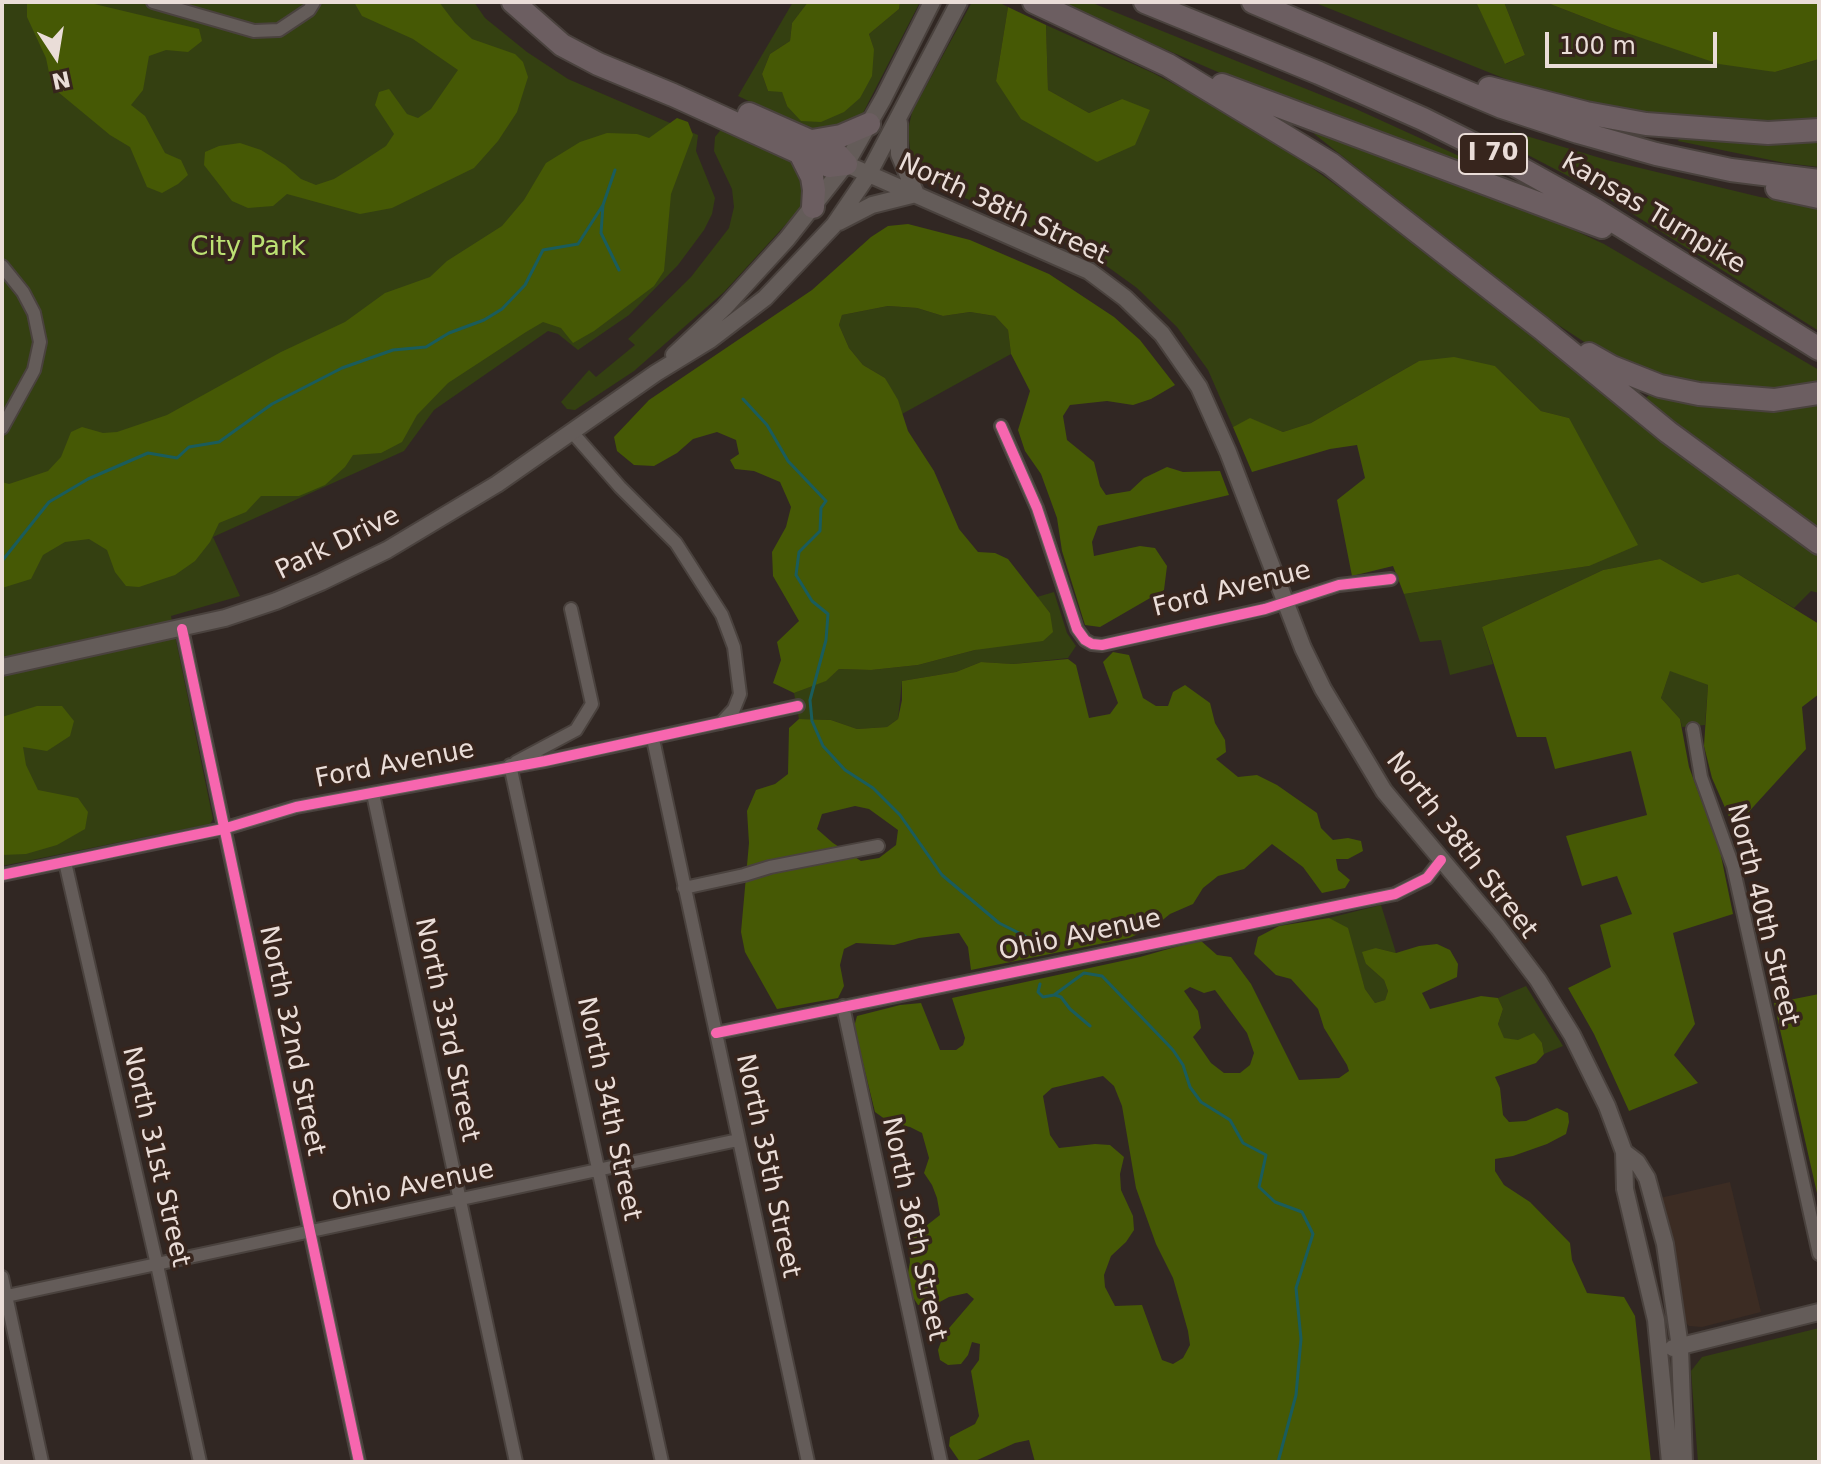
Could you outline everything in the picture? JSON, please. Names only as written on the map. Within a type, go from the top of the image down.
[{"type":"highway","points":[[513,2],[562,45],[598,64],[677,90]]},
{"type":"highway","points":[[532,2],[580,40],[677,90],[806,147],[829,166],[846,164]]},
{"type":"highway","name":"Kansas Turnpike","points":[[1145,2],[1423,119],[1513,164],[1594,209],[1819,349]]},
{"type":"highway","name":"Kansas Turnpike","points":[[1253,2],[1502,107],[1578,132],[1656,154],[1731,170],[1819,181]]},
{"type":"highway","points":[[1041,6],[1168,65],[1574,216],[1662,252]]},
{"type":"highway","points":[[1168,65],[1331,164],[1668,432],[1819,543]]},
{"type":"highway","points":[[1398,65],[1586,113],[1646,124],[1768,133],[1819,130]]},
{"type":"highway","points":[[806,147],[869,124]]},
{"type":"highway","points":[[806,147],[814,190],[813,207]]},
{"type":"highway","points":[[1731,170],[1781,190],[1819,197]]},
{"type":"highway","points":[[1541,328],[1612,367],[1660,386],[1699,394],[1774,400],[1819,393]]},
{"type":"main road","name":"Park Drive","points":[[656,373],[724,308],[787,239],[846,164],[932,2]]},
{"type":"main road","name":"Park Drive","points":[[2,667],[182,629],[276,601],[387,550],[497,484],[656,373],[710,340],[765,298],[834,225],[868,175],[959,2]]},
{"type":"main road","points":[[834,225],[872,205],[916,194],[899,154],[899,116]]},
{"type":"main road","name":"North 38th Street","points":[[846,164],[1089,271],[1125,298],[1162,334],[1199,387],[1228,452],[1303,648],[1339,717],[1384,791],[1498,927],[1538,980],[1607,1106],[1624,1152],[1625,1189],[1644,1261],[1660,1351],[1670,1462]]},
{"type":"main road","name":"North 38th Street","points":[[1624,1152],[1637,1162],[1647,1178],[1667,1255],[1680,1347],[1684,1462]]},
{"type":"main road","points":[[1660,1351],[1819,1312]]},
{"type":"street","points":[[153,2],[254,31],[279,30],[309,10],[314,2]]},
{"type":"street","points":[[2,266],[23,292],[34,313],[40,342],[34,370],[2,428]]},
{"type":"street","name":"Ford Avenue","points":[[1001,426],[1037,508],[1077,629],[1085,640],[1102,645],[1265,609],[1339,585],[1391,579]]},
{"type":"street","points":[[571,431],[620,487],[676,543],[722,615],[734,647],[740,694],[734,709],[721,724]]},
{"type":"street","points":[[510,765],[576,730],[592,704],[571,609]]},
{"type":"street","name":"North 32nd Street","points":[[182,629],[359,1462]]},
{"type":"street","name":"Ford Avenue","points":[[2,875],[223,829],[296,807],[653,739],[798,706]]},
{"type":"street","name":"North 40th Street","points":[[1693,729],[1701,777],[1733,866],[1819,1254]]},
{"type":"street","name":"North 35th Street","points":[[653,739],[808,1462]]},
{"type":"street","name":"North 34th Street","points":[[510,765],[662,1462]]},
{"type":"street","name":"North 33rd Street","points":[[373,794],[516,1462]]},
{"type":"street","points":[[684,888],[878,846]]},
{"type":"street","name":"Ohio Avenue","points":[[716,1033],[1395,894],[1427,878],[1441,860]]},
{"type":"street","name":"North 31st Street","points":[[65,862],[200,1462]]},
{"type":"street","name":"North 36th Street","points":[[843,1006],[941,1462]]},
{"type":"street","name":"Ohio Avenue","points":[[4,1296],[738,1140]]},
{"type":"street","points":[[2,1277],[42,1462]]},
{"type":"shaded area","points":[[1730,1182],[1761,1312],[1702,1327],[1689,1326],[1682,1319],[1660,1198]]},
{"type":"green space","name":"City Park","points":[[2,2],[474,2],[485,18],[527,52],[568,79],[698,135],[696,151],[715,198],[704,230],[678,265],[629,315],[578,350],[558,334],[548,331],[434,410],[404,451],[213,537],[240,596],[171,616],[213,819],[210,824],[2,866]]},
{"type":"green space","points":[[27,2],[86,2],[199,29],[202,41],[188,52],[166,50],[149,56],[143,90],[131,105],[145,116],[165,153],[181,160],[188,175],[178,184],[162,193],[147,187],[130,147],[110,135],[52,87],[46,58],[27,17]]},
{"type":"green space","points":[[354,2],[439,2],[472,39],[515,54],[523,62],[528,77],[517,112],[498,141],[474,168],[392,208],[360,214],[287,194],[273,206],[248,208],[232,201],[204,165],[205,152],[240,143],[261,150],[301,179],[316,185],[334,179],[386,146],[394,134],[375,105],[379,92],[389,89],[407,114],[418,118],[431,109],[458,70],[413,39],[362,16]]},
{"type":"green space","points":[[793,2],[808,2],[792,23],[790,41],[770,54],[762,74],[768,91],[782,91],[787,106],[874,49],[869,34],[899,9],[900,2],[920,2],[863,113],[847,124],[824,131],[808,129],[738,96]]},
{"type":"green space","points":[[808,2],[900,2],[899,9],[869,34],[874,49],[872,76],[860,98],[844,112],[821,122],[801,121],[787,106],[782,92],[768,91],[762,74],[770,54],[790,41],[792,23]]},
{"type":"green space","points":[[972,2],[998,2],[1008,7],[996,81],[1097,162],[1122,99],[1089,113],[1048,90],[1046,25],[1153,73],[1225,111],[1287,150],[1361,203],[1750,507],[1819,554],[1819,593],[1811,591],[1794,608],[1738,574],[1702,583],[1660,559],[1603,570],[1482,627],[1493,664],[1450,675],[1441,640],[1420,642],[1404,594],[1589,566],[1569,418],[1541,411],[1495,366],[1419,361],[1311,423],[1283,432],[1250,419],[1233,427],[1208,370],[1177,327],[1137,288],[1090,254],[947,190],[917,165],[910,149],[908,130],[912,112]]},
{"type":"green space","points":[[1069,2],[1090,2],[1356,109],[1503,176],[1501,181],[1395,138],[1262,91],[1067,7]]},
{"type":"green space","points":[[1313,2],[1476,2],[1506,64],[1525,55],[1504,2],[1545,2],[1612,28],[1775,72],[1819,59],[1819,118],[1757,123],[1659,116],[1548,96]]},
{"type":"green space","points":[[1476,2],[1504,2],[1525,55],[1505,64]]},
{"type":"green space","points":[[1545,2],[1819,2],[1819,59],[1775,72],[1719,64]]},
{"type":"green space","points":[[1008,7],[1046,25],[1048,90],[1089,113],[1122,99],[1150,110],[1135,145],[1097,162],[1021,119],[996,81]]},
{"type":"green space","points":[[677,118],[688,122],[693,135],[671,194],[664,271],[654,286],[594,331],[573,343],[561,328],[543,322],[448,383],[417,415],[402,442],[381,453],[353,455],[325,485],[299,496],[261,496],[246,512],[219,523],[210,542],[195,561],[175,575],[139,587],[126,586],[115,572],[107,550],[89,539],[65,542],[43,555],[31,579],[2,588],[2,482],[9,484],[48,471],[61,457],[71,432],[82,427],[103,433],[117,432],[167,415],[281,352],[345,322],[385,293],[430,277],[447,261],[502,226],[524,200],[546,163],[580,142],[607,133],[637,134],[649,138]]},
{"type":"green space","points":[[723,127],[796,160],[805,198],[799,210],[724,292],[634,371],[575,410],[567,409],[561,402],[589,370],[596,377],[635,345],[628,339],[691,277],[729,228],[734,207],[732,189],[714,151],[715,137]]},
{"type":"green space","points":[[1513,132],[1607,160],[1760,197],[1819,207],[1819,331],[1593,189],[1505,143]]},
{"type":"green space","points":[[1313,133],[1370,150],[1519,205],[1604,244],[1819,370],[1819,529],[1645,399],[1650,394],[1666,399],[1734,407],[1717,390],[1628,364],[1592,347],[1546,317]]},
{"type":"green space","points":[[1680,136],[1807,142],[1819,139],[1819,167],[1678,141]]},
{"type":"green space","points":[[908,224],[970,240],[1049,274],[1114,317],[1140,340],[1175,385],[1133,405],[1107,401],[1070,405],[1063,416],[1067,440],[1094,462],[1100,486],[1106,495],[1130,491],[1144,478],[1167,467],[1183,472],[1220,471],[1229,495],[1098,526],[1092,542],[1094,556],[1140,546],[1155,548],[1167,566],[1164,590],[1100,627],[1085,625],[1062,551],[1057,518],[1041,474],[1025,451],[1018,430],[1030,391],[1011,354],[1008,330],[995,316],[970,312],[943,316],[917,308],[888,306],[842,315],[839,325],[849,348],[863,365],[885,378],[898,400],[908,431],[934,471],[959,529],[978,552],[995,553],[1008,559],[1050,613],[1053,632],[1043,641],[975,650],[918,665],[871,670],[839,669],[826,681],[794,693],[773,683],[781,660],[777,642],[799,621],[773,576],[772,552],[786,527],[791,507],[780,482],[754,471],[735,469],[730,460],[739,454],[736,440],[717,432],[693,439],[677,453],[654,466],[634,465],[617,451],[614,437],[649,400],[812,290],[871,237],[888,226]]},
{"type":"green space","points":[[888,306],[917,308],[943,316],[970,312],[995,316],[1008,330],[1011,354],[902,414],[885,378],[863,365],[849,348],[839,325],[842,315]]},
{"type":"green space","points":[[1454,357],[1495,366],[1541,411],[1569,418],[1638,545],[1589,566],[1404,594],[1393,566],[1352,576],[1337,500],[1365,478],[1357,445],[1330,449],[1252,472],[1233,427],[1250,418],[1283,432],[1311,423],[1419,361]]},
{"type":"green space","points":[[1660,559],[1702,583],[1738,574],[1819,624],[1819,694],[1802,707],[1806,749],[1734,828],[1712,778],[1704,746],[1708,685],[1670,671],[1661,698],[1680,719],[1689,767],[1720,851],[1733,914],[1673,933],[1695,1024],[1674,1055],[1698,1083],[1629,1111],[1594,1034],[1568,988],[1611,967],[1600,925],[1632,914],[1617,876],[1582,886],[1566,836],[1647,815],[1631,751],[1555,769],[1546,737],[1517,737],[1482,627],[1603,570]]},
{"type":"green space","points":[[1054,592],[1067,633],[1076,646],[1068,658],[1013,664],[981,662],[956,672],[902,681],[898,719],[887,727],[857,729],[831,720],[799,719],[794,693],[825,681],[839,669],[871,670],[918,665],[975,650],[1050,613],[1037,597]]},
{"type":"green space","points":[[1113,652],[1129,655],[1143,698],[1156,706],[1168,706],[1173,692],[1185,685],[1210,703],[1215,723],[1225,740],[1226,752],[1216,759],[1238,777],[1257,775],[1277,785],[1317,813],[1321,828],[1333,840],[1348,838],[1361,841],[1363,851],[1348,859],[1336,859],[1338,870],[1350,880],[1345,888],[1322,893],[1303,867],[1272,844],[1244,869],[1218,876],[1203,888],[1193,904],[1129,938],[971,970],[968,947],[959,933],[894,945],[856,943],[844,949],[840,965],[844,986],[838,998],[777,1009],[745,952],[741,932],[749,843],[747,811],[756,790],[775,784],[788,774],[789,728],[799,719],[831,720],[857,729],[887,727],[898,719],[902,681],[956,672],[981,662],[1013,664],[1068,659],[1076,665],[1089,718],[1110,714],[1118,703],[1103,662]],"holes":[[[855,806],[869,809],[898,830],[896,845],[879,858],[861,861],[817,829],[822,814]]]},
{"type":"green space","points":[[1670,670],[1708,685],[1705,725],[1682,727],[1680,719],[1661,698]]},
{"type":"green space","points":[[37,706],[62,706],[74,721],[70,736],[47,751],[23,747],[26,765],[38,790],[78,798],[88,812],[85,829],[57,845],[26,854],[2,855],[2,717]]},
{"type":"green space","points":[[1381,905],[1396,953],[1376,948],[1366,964],[1384,980],[1388,991],[1385,1000],[1375,1003],[1365,989],[1353,949],[1329,918]]},
{"type":"green space","points":[[1329,918],[1348,928],[1365,989],[1375,1003],[1385,1000],[1388,991],[1384,980],[1366,964],[1362,952],[1376,948],[1396,953],[1437,944],[1450,950],[1458,964],[1457,977],[1422,993],[1430,1009],[1481,996],[1498,998],[1503,1009],[1498,1024],[1504,1038],[1518,1040],[1534,1033],[1542,1043],[1544,1054],[1536,1063],[1495,1077],[1500,1088],[1503,1115],[1509,1122],[1526,1121],[1557,1108],[1568,1113],[1566,1134],[1513,1156],[1495,1159],[1495,1171],[1504,1185],[1530,1202],[1570,1243],[1572,1260],[1587,1293],[1624,1297],[1635,1316],[1651,1462],[1035,1462],[1029,1440],[973,1462],[960,1462],[949,1446],[950,1437],[975,1424],[979,1416],[971,1371],[979,1360],[980,1344],[972,1342],[961,1364],[948,1365],[940,1360],[938,1350],[944,1334],[974,1299],[967,1293],[936,1304],[918,1305],[909,1291],[908,1240],[940,1215],[937,1198],[924,1173],[929,1158],[922,1133],[889,1122],[875,1112],[854,1027],[857,1016],[921,1003],[940,1050],[956,1050],[963,1045],[965,1038],[952,998],[1140,957],[1200,940],[1217,955],[1231,957],[1251,984],[1299,1080],[1339,1078],[1349,1071],[1324,1028],[1318,1009],[1291,979],[1276,975],[1254,954],[1258,937],[1279,926]],"holes":[[[1190,987],[1204,993],[1215,990],[1247,1033],[1254,1053],[1250,1065],[1240,1073],[1224,1073],[1211,1063],[1193,1037],[1201,1028],[1198,1011],[1184,991]],[[1103,1076],[1114,1086],[1122,1106],[1136,1188],[1156,1244],[1173,1278],[1188,1331],[1190,1345],[1183,1358],[1173,1364],[1162,1360],[1142,1305],[1115,1306],[1105,1287],[1104,1275],[1111,1256],[1134,1230],[1133,1216],[1121,1190],[1120,1174],[1124,1157],[1110,1145],[1059,1148],[1050,1135],[1043,1096],[1052,1088]]]},
{"type":"green space","points":[[1526,986],[1563,1046],[1544,1054],[1542,1043],[1504,1039],[1498,1024],[1503,1009],[1498,998]]},
{"type":"green space","points":[[1819,994],[1819,1202],[1774,1003]]},
{"type":"green space","points":[[1819,1328],[1819,1462],[1698,1462],[1691,1371],[1702,1357]]},
{"type":"waterway","points":[[615,170],[603,205],[601,233],[619,270]]},
{"type":"waterway","points":[[2,561],[49,502],[88,479],[148,453],[177,458],[189,447],[219,442],[272,404],[342,368],[393,350],[426,347],[449,333],[484,320],[502,309],[525,285],[543,250],[578,244],[603,205]]},
{"type":"waterway","points":[[743,399],[767,425],[788,461],[826,501],[821,508],[820,531],[799,552],[796,575],[812,601],[828,614],[826,640],[810,700],[812,721],[823,746],[845,770],[873,788],[900,815],[942,875],[999,923],[1025,936],[1031,949]]},
{"type":"waterway","points":[[1040,984],[1038,992],[1043,997],[1054,995],[1084,973],[1102,976],[1173,1050],[1183,1065],[1190,1087],[1201,1102],[1230,1120],[1243,1143],[1266,1155],[1259,1187],[1275,1202],[1302,1212],[1313,1234],[1296,1288],[1301,1339],[1296,1395],[1278,1462]]},
{"type":"waterway","points":[[1055,995],[1061,997],[1090,1026]]},
{"type":"cycle path","points":[[1001,426],[1037,508],[1077,629],[1092,644],[1102,645],[1265,609],[1339,585],[1391,579]]},
{"type":"cycle path","points":[[182,629],[359,1462]]},
{"type":"cycle path","points":[[2,875],[223,829],[296,807],[545,761],[798,706]]},
{"type":"cycle path","points":[[716,1033],[1395,894],[1427,878],[1441,860]]}]
